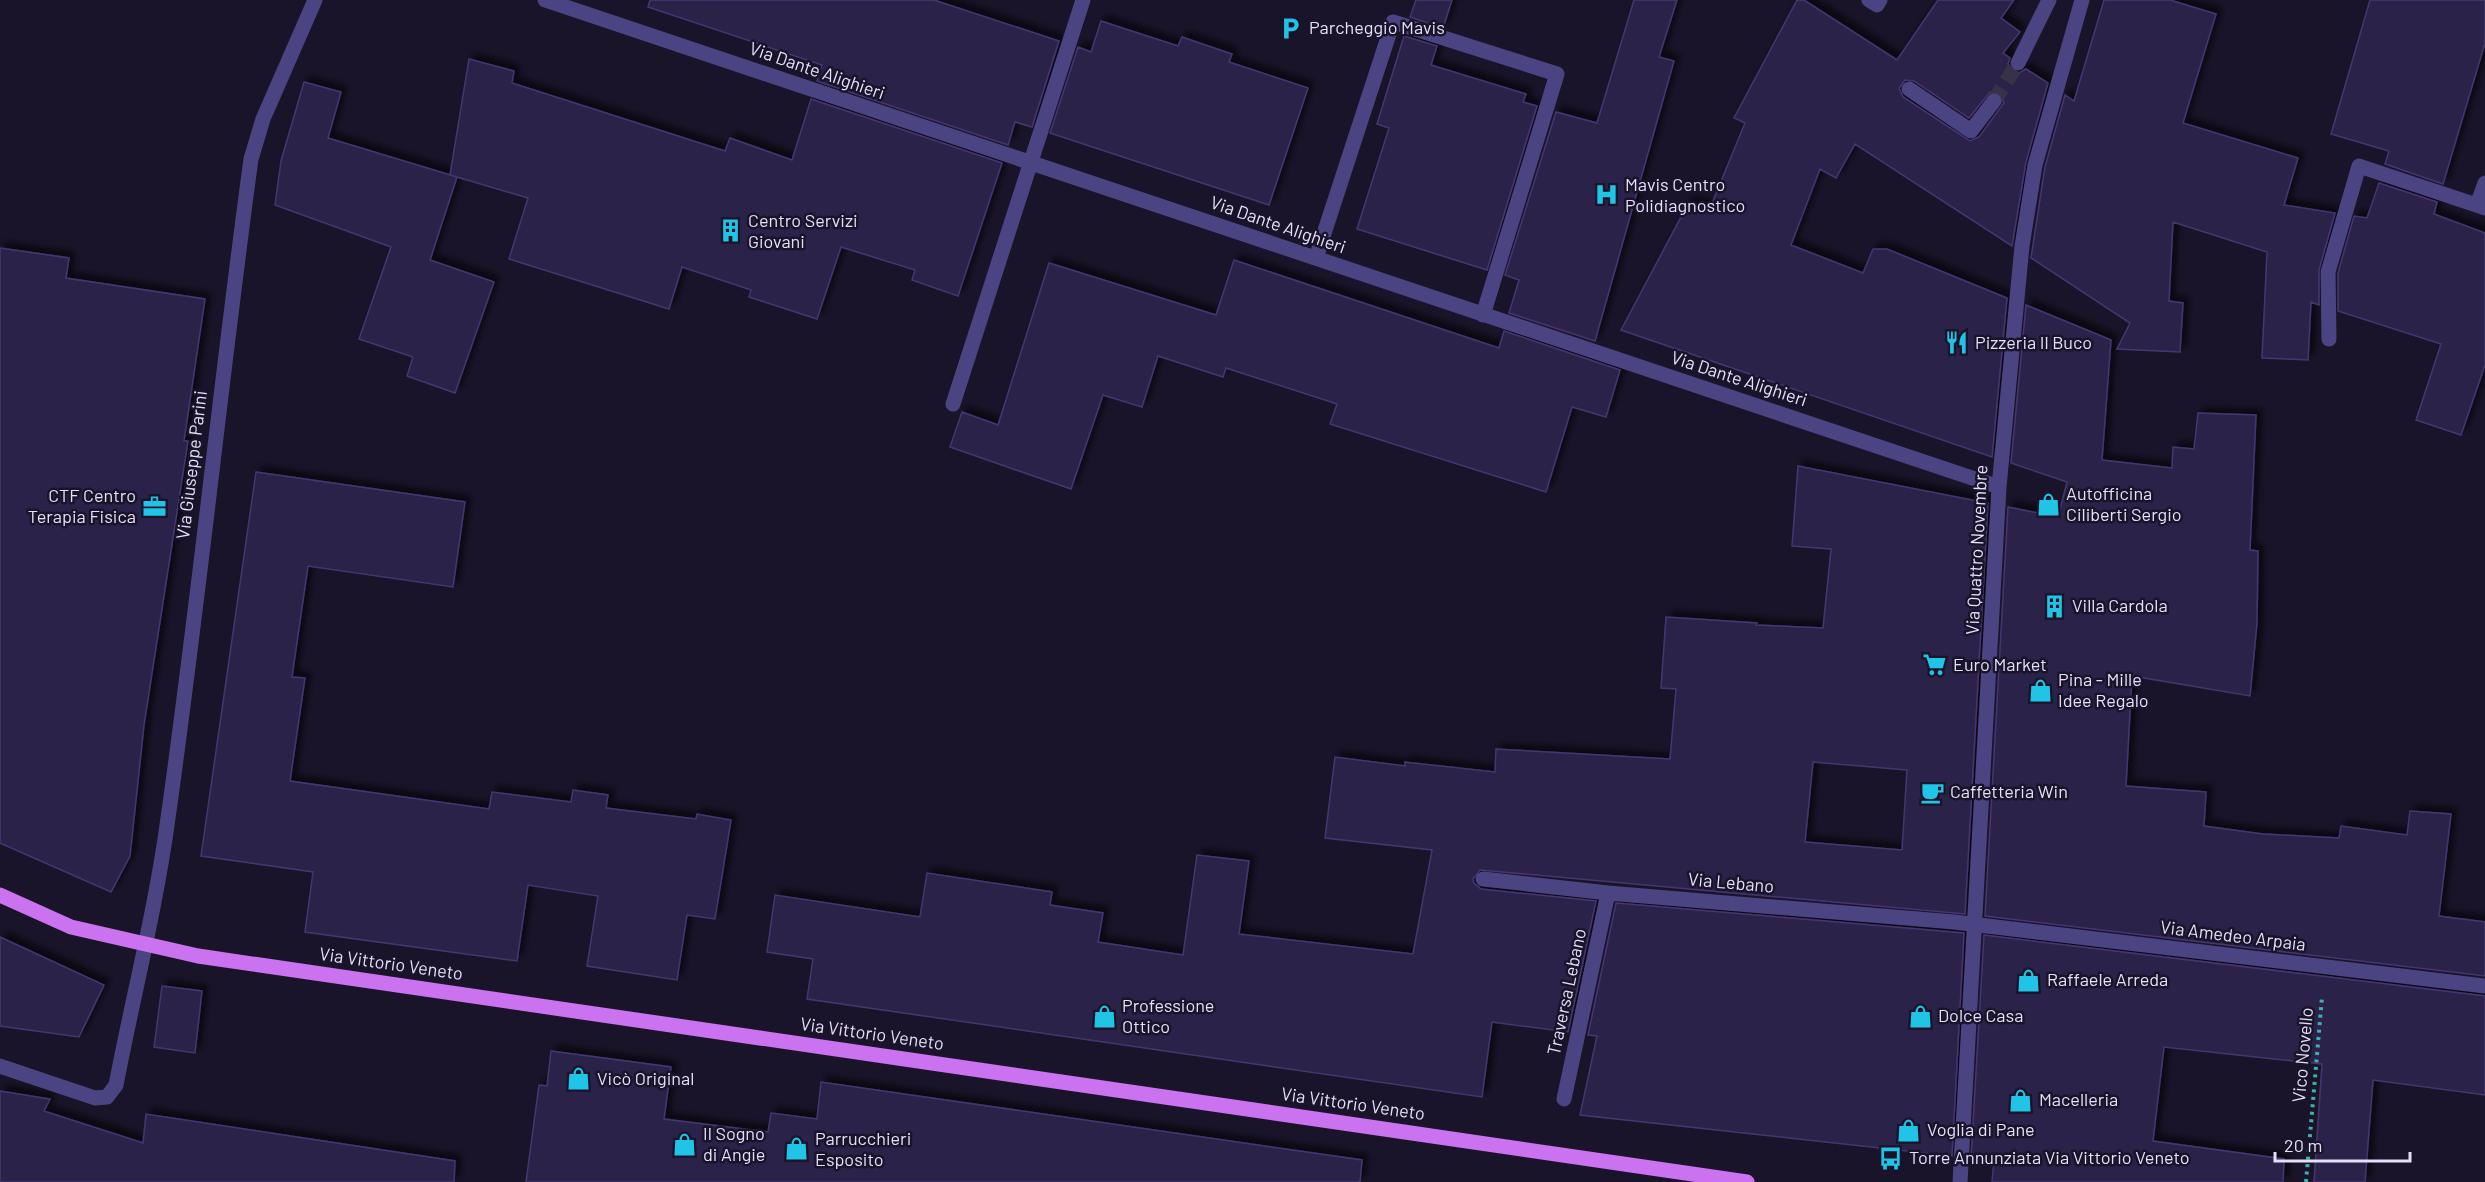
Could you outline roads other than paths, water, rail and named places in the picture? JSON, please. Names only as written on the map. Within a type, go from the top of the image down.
[{"type":"main road","name":"Via Vittorio Veneto","points":[[0,895],[71,927],[147,946],[210,957],[1747,1182]]},
{"type":"street","name":"Via Giuseppe Parini","points":[[0,1066],[95,1098],[107,1097],[116,1085],[137,977],[147,946],[168,819],[251,159],[263,119],[315,0]]},
{"type":"street","name":"Via Dante Alighieri","points":[[546,0],[1999,487]]},
{"type":"street","points":[[953,404],[1083,0]]},
{"type":"street","points":[[1869,0],[1877,5],[1880,0]]},
{"type":"street","points":[[2018,63],[2049,0]]},
{"type":"street","name":"Via Quattro Novembre","points":[[1960,1182],[1999,487],[2022,246],[2035,165],[2082,0]]},
{"type":"street","points":[[1316,258],[1393,22],[1557,74],[1483,315]]},
{"type":"street","points":[[1909,89],[1971,131],[1994,101]]},
{"type":"street","points":[[2329,339],[2328,272],[2359,166],[2481,207],[2485,183]]},
{"type":"street","name":"Via Lebano","points":[[1483,879],[1608,893],[1976,925]]},
{"type":"street","name":"Traversa Lebano","points":[[1564,1099],[1608,893]]},
{"type":"street","name":"Via Amedeo Arpaia","points":[[1976,925],[2485,986]]},
{"type":"tunnel","points":[[1994,101],[2018,63]]},
{"type":"place","name":"Parcheggio Mavis","points":[[1291,28]]},
{"type":"place","name":"Mavis Centro Polidiagnostico","points":[[1607,195]]},
{"type":"place","name":"Centro Servizi Giovani","points":[[730,231]]},
{"type":"place","name":"Pizzeria Il Buco","points":[[1957,343]]},
{"type":"place","name":"Autofficina Ciliberti Sergio","points":[[2048,504]]},
{"type":"place","name":"CTF Centro Terapia Fisica","points":[[154,506]]},
{"type":"place","name":"Villa Cardola","points":[[2054,606]]},
{"type":"place","name":"Euro Market","points":[[1935,665]]},
{"type":"place","name":"Pina - Mille Idee Regalo","points":[[2040,690]]},
{"type":"place","name":"Caffetteria Win","points":[[1932,792]]},
{"type":"place","name":"Raffaele Arreda","points":[[2029,980]]},
{"type":"place","name":"Professione Ottico","points":[[1104,1016]]},
{"type":"place","name":"Dolce Casa","points":[[1920,1016]]},
{"type":"place","name":"Vicò Original","points":[[579,1079]]},
{"type":"place","name":"Macelleria","points":[[2021,1100]]},
{"type":"place","name":"Voglia di Pane","points":[[1909,1130]]},
{"type":"place","name":"Il Sogno di Angie","points":[[685,1144]]},
{"type":"place","name":"Parrucchieri Esposito","points":[[797,1149]]},
{"type":"place","name":"Torre Annunziata Via Vittorio Veneto","points":[[1891,1158]]}]
